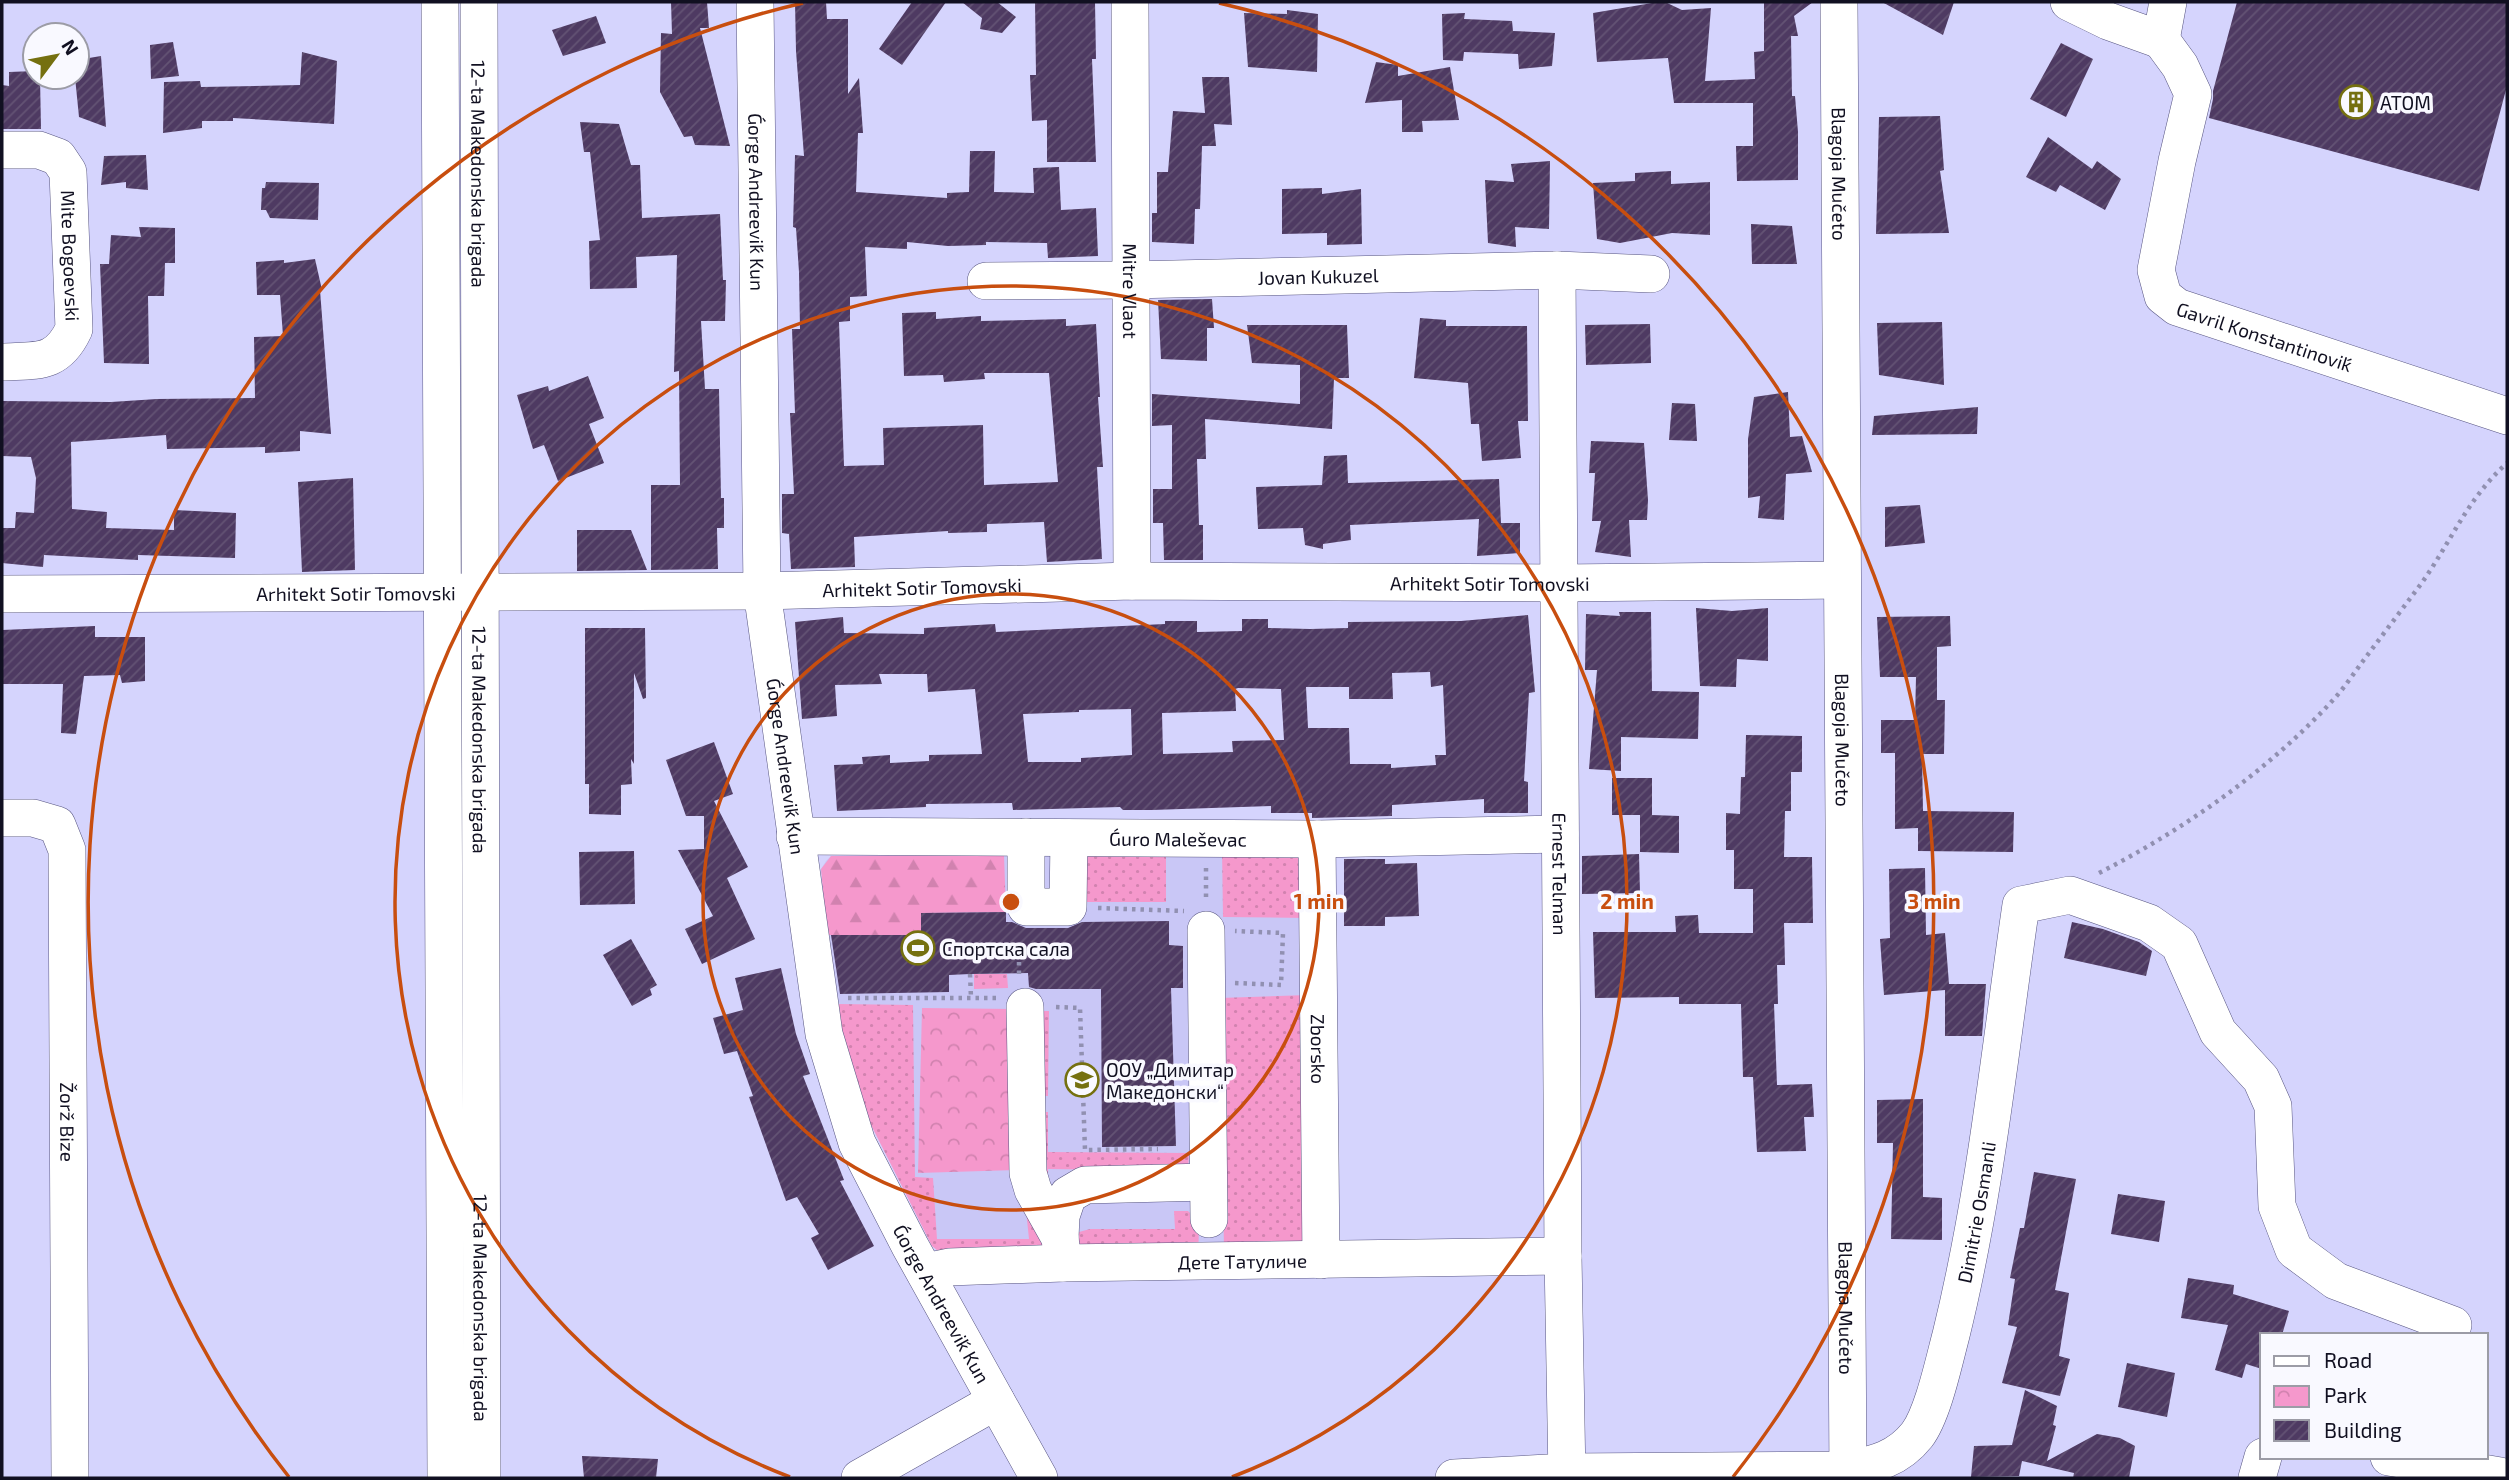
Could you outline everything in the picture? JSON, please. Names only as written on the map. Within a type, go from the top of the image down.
[{"type":"street","name":"12-ta Makedonska brigada","points":[[440,2],[446,1478]]},
{"type":"street","name":"12-ta Makedonska brigada","points":[[479,2],[482,1478]]},
{"type":"street","name":"Ǵorge Andreeviḱ Kun","points":[[755,2],[762,591],[824,1034],[857,1143],[996,1401],[1025,1474]]},
{"type":"street","name":"Mitre Vlaot","points":[[1130,2],[1132,581]]},
{"type":"street","name":"Blagoja Mučeto","points":[[1839,2],[1848,1474]]},
{"type":"street","points":[[2069,2],[2108,21],[2161,40],[2168,2]]},
{"type":"street","name":"Gavril Konstantinoviḱ","points":[[2161,40],[2183,72],[2193,94],[2156,270],[2163,296],[2176,307],[2507,416]]},
{"type":"street","name":"Mite Bogoevski","points":[[2,150],[39,150],[58,157],[68,172],[74,328],[65,347],[45,360],[2,362]]},
{"type":"street","name":"Jovan Kukuzel","points":[[986,281],[1557,270],[1651,274]]},
{"type":"street","name":"Ernest Telman","points":[[1557,270],[1563,1255],[1567,1475]]},
{"type":"street","name":"Arhitekt Sotir Tomovski","points":[[2,594],[762,591],[1132,581],[1559,583],[1842,580]]},
{"type":"street","name":"Žorž Bize","points":[[2,818],[33,818],[57,825],[67,850],[70,1478]]},
{"type":"street","name":"Ǵuro Maleševac","points":[[795,836],[1317,839],[1560,834]]},
{"type":"street","points":[[1026,837],[1026,907],[1068,907],[1069,838]]},
{"type":"street","name":"Zborsko","points":[[1317,839],[1321,1260]]},
{"type":"street","name":"Dimitrie Osmanli","points":[[1454,1478],[1848,1474],[1884,1462],[1905,1447],[1918,1433],[1937,1389],[1967,1271],[2021,905],[2070,895],[2149,923],[2179,944],[2218,1032],[2261,1079],[2273,1105],[2277,1206],[2294,1250],[2336,1281],[2453,1325]]},
{"type":"street","points":[[1206,920],[1209,1219]]},
{"type":"street","points":[[1012,1002],[1028,1173],[1033,1190],[1062,1251]]},
{"type":"street","points":[[1062,1251],[1062,1216],[1068,1195],[1085,1185],[1207,1181]]},
{"type":"street","name":"Дете Татуличе","points":[[925,1272],[1062,1251],[1321,1260],[1563,1255]]},
{"type":"street","points":[[860,1478],[996,1401]]},
{"type":"street","points":[[2257,1478],[2262,1459]]},
{"type":"street","points":[[2401,1459],[2500,1476]]},
{"type":"path","points":[[2095,875],[2127,859],[2200,814],[2273,757],[2335,699],[2424,579],[2467,508],[2487,481],[2507,463]]},
{"type":"path","points":[[1206,862],[1206,920]]},
{"type":"path","points":[[1068,907],[1206,920],[1283,933],[1281,985],[1206,982]]},
{"type":"path","points":[[970,974],[971,998]]},
{"type":"path","points":[[846,998],[971,998],[1012,1002]]},
{"type":"path","points":[[1080,1008],[1085,1150],[1168,1149]]},
{"type":"shaded area","name":"ООУ „Димитар Македонски“","points":[[1300,852],[1304,1245],[932,1246],[843,1040],[827,935],[821,869],[826,861],[831,856]]},
{"type":"green space","points":[[1222,849],[1300,852],[1308,918],[1223,917]]},
{"type":"green space","points":[[1166,850],[1166,902],[1082,902],[1082,852]]},
{"type":"green space","points":[[1004,855],[1006,912],[921,913],[921,935],[827,935],[821,869],[831,856]]},
{"type":"green space","points":[[974,974],[1007,974],[1008,988],[974,989]]},
{"type":"green space","points":[[1308,995],[1304,1245],[1224,1251],[1220,998]]},
{"type":"green space","points":[[837,1004],[913,1005],[915,1177],[933,1178],[937,1239],[1029,1239],[1026,1210],[1054,1245],[938,1251],[932,1246],[869,1121],[843,1040]]},
{"type":"green space","points":[[922,1008],[1015,1009],[1016,1170],[918,1173]]},
{"type":"green space","points":[[1032,1011],[1049,1011],[1048,1096],[1032,1096]]},
{"type":"green space","points":[[1036,1112],[1048,1112],[1048,1152],[1189,1153],[1188,1171],[1048,1169],[1048,1188],[1058,1218],[1035,1167]]},
{"type":"green space","points":[[1174,1211],[1188,1211],[1195,1220],[1199,1234],[1198,1251],[1072,1253],[1072,1243],[1079,1232],[1090,1229],[1175,1229]]},
{"type":"building","points":[[671,2],[707,2],[709,28],[700,28],[730,146],[695,145],[692,136],[684,137],[660,92],[661,33],[672,34]]},
{"type":"building","points":[[795,2],[826,2],[827,19],[848,19],[848,94],[859,78],[863,133],[858,133],[856,192],[947,198],[947,193],[969,192],[970,151],[995,151],[994,192],[1034,193],[1033,168],[1059,167],[1061,210],[1096,208],[1098,256],[1048,258],[1047,243],[986,242],[986,245],[948,246],[907,242],[907,249],[865,247],[867,296],[850,297],[850,321],[839,322],[844,466],[884,465],[883,428],[983,425],[984,485],[1058,482],[1049,373],[984,373],[985,379],[944,382],[943,375],[904,376],[902,313],[936,312],[936,319],[981,316],[981,321],[1066,319],[1066,326],[1096,324],[1103,467],[1097,467],[1102,559],[1047,562],[1044,522],[987,524],[987,532],[948,531],[854,537],[855,567],[791,569],[789,534],[782,533],[782,494],[794,494],[790,413],[795,413],[792,329],[800,329],[796,228],[793,227],[795,155],[804,156]]},
{"type":"building","points":[[912,2],[946,2],[902,65],[879,49]]},
{"type":"building","points":[[962,2],[997,2],[1016,17],[1002,33],[980,29],[982,18]]},
{"type":"building","points":[[1035,2],[1095,2],[1096,59],[1092,59],[1096,162],[1047,162],[1047,120],[1032,121],[1030,75],[1036,75]]},
{"type":"building","points":[[1665,2],[1682,10],[1711,8],[1705,81],[1755,79],[1754,52],[1764,51],[1764,2],[1813,2],[1794,16],[1798,36],[1791,36],[1792,96],[1795,96],[1798,132],[1798,180],[1737,181],[1736,146],[1753,146],[1753,103],[1674,103],[1668,58],[1597,62],[1593,13]]},
{"type":"building","points":[[1882,2],[1954,2],[1943,35]]},
{"type":"building","name":"АТОМ","points":[[2237,2],[2507,2],[2507,86],[2479,191],[2209,118],[2213,91]]},
{"type":"building","points":[[1287,10],[1318,14],[1317,72],[1248,67],[1244,13],[1287,14]]},
{"type":"building","points":[[1465,13],[1464,19],[1512,21],[1513,31],[1555,33],[1552,66],[1519,69],[1518,54],[1464,52],[1463,61],[1443,60],[1442,14]]},
{"type":"building","points":[[596,16],[606,43],[563,56],[552,30]]},
{"type":"building","points":[[173,42],[179,76],[151,79],[150,45]]},
{"type":"building","points":[[2061,43],[2093,59],[2066,117],[2030,99]]},
{"type":"building","points":[[302,52],[337,61],[334,124],[233,118],[233,121],[202,121],[202,128],[163,133],[164,82],[200,81],[201,87],[300,85]]},
{"type":"building","points":[[101,56],[106,127],[79,117],[76,91],[91,91],[91,58]]},
{"type":"building","points":[[1376,62],[1398,65],[1398,76],[1450,67],[1459,120],[1422,121],[1423,132],[1402,132],[1402,100],[1365,103]]},
{"type":"building","points":[[9,72],[21,72],[21,91],[40,91],[41,129],[2,129],[2,85],[9,86]]},
{"type":"building","points":[[1202,77],[1229,77],[1232,125],[1214,124],[1216,146],[1202,146],[1200,209],[1195,209],[1194,244],[1152,242],[1152,213],[1157,213],[1157,172],[1168,172],[1173,111],[1205,113]]},
{"type":"building","points":[[1940,116],[1944,170],[1940,171],[1949,233],[1876,234],[1879,117]]},
{"type":"building","points":[[580,122],[619,124],[631,165],[640,165],[642,218],[720,214],[723,280],[726,280],[725,321],[701,321],[705,389],[719,389],[724,528],[717,528],[718,569],[651,570],[651,485],[680,485],[679,371],[674,372],[677,255],[636,257],[637,288],[590,289],[589,241],[600,240],[590,152],[584,152]]},
{"type":"building","points":[[2048,137],[2092,169],[2097,161],[2121,179],[2105,210],[2060,185],[2056,192],[2026,177]]},
{"type":"building","points":[[146,155],[148,190],[126,188],[126,182],[101,185],[104,156]]},
{"type":"building","points":[[1550,161],[1549,229],[1515,227],[1516,247],[1488,243],[1485,180],[1514,182],[1511,164]]},
{"type":"building","points":[[1671,171],[1671,184],[1710,182],[1710,235],[1672,233],[1620,243],[1597,239],[1593,183],[1635,181],[1635,173]]},
{"type":"building","points":[[266,182],[319,183],[318,220],[270,218],[266,210],[261,210],[262,188],[265,188]]},
{"type":"building","points":[[1322,188],[1322,194],[1361,189],[1362,244],[1327,245],[1327,233],[1282,234],[1282,189]]},
{"type":"building","points":[[1751,224],[1792,226],[1797,264],[1752,264]]},
{"type":"building","points":[[139,227],[175,228],[175,263],[165,263],[164,296],[148,296],[149,364],[104,363],[100,264],[109,264],[111,235],[141,237]]},
{"type":"building","points":[[315,259],[322,290],[331,434],[300,431],[300,451],[265,453],[265,447],[167,449],[166,435],[71,442],[72,509],[107,512],[106,528],[174,530],[174,510],[236,513],[235,558],[138,555],[138,560],[44,555],[43,567],[2,563],[2,528],[15,528],[16,512],[34,513],[36,478],[31,457],[2,456],[2,401],[111,402],[255,398],[254,337],[283,336],[280,295],[257,295],[256,262],[284,260],[284,263]]},
{"type":"building","points":[[1212,299],[1214,328],[1207,328],[1207,361],[1161,359],[1158,300]]},
{"type":"building","points":[[1420,318],[1446,320],[1446,326],[1527,326],[1528,421],[1518,421],[1521,458],[1482,461],[1479,424],[1471,424],[1468,383],[1414,378]]},
{"type":"building","points":[[1942,322],[1944,385],[1879,375],[1877,323]]},
{"type":"building","points":[[1650,324],[1651,363],[1586,365],[1585,325]]},
{"type":"building","points":[[1247,325],[1347,325],[1349,378],[1334,378],[1332,429],[1205,419],[1206,459],[1197,459],[1203,560],[1164,560],[1163,523],[1153,523],[1153,489],[1172,489],[1172,425],[1152,426],[1152,394],[1300,404],[1300,365],[1252,363]]},
{"type":"building","points":[[588,376],[604,418],[589,424],[604,463],[558,481],[544,445],[533,449],[517,395],[548,386],[549,391]]},
{"type":"building","points":[[1788,392],[1790,437],[1802,436],[1812,472],[1786,474],[1784,520],[1758,518],[1760,496],[1748,498],[1748,439],[1754,397]]},
{"type":"building","points":[[1672,403],[1695,404],[1697,441],[1669,440]]},
{"type":"building","points":[[1978,407],[1977,434],[1872,435],[1874,416]]},
{"type":"building","points":[[1591,441],[1644,443],[1647,520],[1629,520],[1631,557],[1595,552],[1601,521],[1592,521],[1595,473],[1589,473]]},
{"type":"building","points":[[1347,455],[1348,483],[1499,479],[1501,523],[1520,523],[1520,553],[1477,556],[1479,519],[1350,525],[1351,540],[1323,544],[1323,549],[1305,545],[1303,528],[1258,529],[1256,487],[1322,485],[1324,456]]},
{"type":"building","points":[[353,478],[355,570],[302,572],[298,482]]},
{"type":"building","points":[[1920,505],[1925,543],[1885,547],[1885,507]]},
{"type":"building","points":[[577,530],[631,530],[647,570],[577,571]]},
{"type":"building","points":[[1696,608],[1732,611],[1768,608],[1768,661],[1737,659],[1736,687],[1700,686]]},
{"type":"building","points":[[1619,612],[1651,612],[1652,691],[1699,692],[1698,739],[1621,737],[1621,771],[1589,769],[1597,670],[1585,670],[1586,614],[1620,616]]},
{"type":"building","points":[[1528,615],[1535,692],[1529,693],[1524,781],[1528,782],[1528,813],[1484,813],[1484,799],[1392,805],[1392,816],[1312,818],[1312,813],[1271,813],[1271,806],[1152,810],[1123,810],[1120,807],[1013,810],[1012,803],[926,804],[926,807],[837,811],[834,765],[863,764],[862,757],[890,755],[890,763],[929,761],[929,755],[982,754],[975,689],[928,692],[927,674],[879,674],[882,684],[835,685],[837,716],[802,719],[795,622],[843,617],[844,633],[924,634],[924,628],[995,624],[996,632],[1197,621],[1197,632],[1242,631],[1242,619],[1268,619],[1268,628],[1310,629],[1348,628],[1348,622],[1461,621]],"holes":[[[1430,672],[1431,687],[1443,685],[1446,755],[1435,755],[1436,765],[1391,768],[1391,764],[1350,764],[1349,728],[1308,728],[1306,687],[1349,687],[1349,699],[1393,699],[1392,673]],[[1235,689],[1281,689],[1284,740],[1232,741],[1233,752],[1163,754],[1162,713],[1236,711]],[[1131,709],[1132,755],[1081,758],[1081,762],[1028,762],[1023,714]]]},
{"type":"building","points":[[1950,616],[1951,646],[1937,647],[1937,700],[1945,700],[1944,754],[1922,754],[1923,811],[2014,812],[2013,852],[1918,851],[1918,828],[1895,829],[1895,753],[1881,753],[1881,720],[1915,720],[1916,677],[1880,677],[1877,617]]},
{"type":"building","points":[[95,626],[95,637],[145,637],[145,681],[122,683],[120,675],[84,676],[76,734],[61,733],[63,684],[2,684],[2,630]]},
{"type":"building","points":[[585,628],[645,628],[646,698],[643,699],[634,673],[634,764],[631,759],[632,784],[621,785],[621,815],[589,814],[589,784],[585,784]]},
{"type":"building","points":[[1746,735],[1802,736],[1802,772],[1791,772],[1791,811],[1785,811],[1784,857],[1812,857],[1813,923],[1784,923],[1785,965],[1777,965],[1778,1004],[1774,1004],[1777,1085],[1812,1084],[1814,1117],[1804,1117],[1806,1151],[1757,1152],[1753,1077],[1743,1077],[1741,1004],[1679,1004],[1679,997],[1595,998],[1593,932],[1676,932],[1675,916],[1698,915],[1699,933],[1753,933],[1753,889],[1734,889],[1734,850],[1726,850],[1726,813],[1740,814],[1741,777],[1745,777]]},
{"type":"building","points":[[714,742],[733,794],[714,801],[748,867],[727,878],[755,939],[702,964],[685,929],[713,916],[678,850],[704,849],[704,816],[686,816],[666,760]]},
{"type":"building","points":[[1612,778],[1652,778],[1652,815],[1679,816],[1679,853],[1640,852],[1640,815],[1612,815]]},
{"type":"building","points":[[634,851],[635,904],[580,905],[579,852]]},
{"type":"building","points":[[1639,854],[1640,893],[1582,894],[1582,856]]},
{"type":"building","points":[[1344,859],[1385,859],[1385,864],[1417,863],[1419,916],[1385,917],[1385,926],[1344,926]]},
{"type":"building","points":[[1925,868],[1926,935],[1945,933],[1949,984],[1986,984],[1982,1036],[1945,1036],[1945,990],[1884,995],[1880,939],[1890,938],[1889,869]]},
{"type":"building","name":"ООУ „Димитар Македонски“","points":[[1006,912],[1006,922],[1026,928],[1068,928],[1082,922],[1169,921],[1169,945],[1183,946],[1183,988],[1171,988],[1176,1146],[1102,1147],[1101,989],[1036,989],[1029,987],[1028,973],[970,974],[949,975],[949,992],[840,994],[831,935],[921,935],[921,913]]},
{"type":"building","points":[[2072,922],[2103,929],[2139,942],[2152,951],[2146,976],[2064,958]]},
{"type":"building","points":[[631,939],[657,985],[650,989],[652,995],[632,1006],[603,955]]},
{"type":"building","points":[[781,968],[796,1034],[810,1074],[803,1076],[844,1180],[840,1181],[874,1246],[828,1270],[811,1238],[819,1234],[797,1197],[786,1201],[749,1097],[753,1096],[737,1051],[724,1054],[713,1018],[743,1010],[735,978]]},
{"type":"building","points":[[1923,1099],[1923,1197],[1942,1198],[1942,1240],[1891,1239],[1893,1143],[1877,1143],[1877,1100]]},
{"type":"building","points":[[2034,1172],[2076,1179],[2055,1290],[2069,1293],[2059,1356],[2070,1359],[2060,1396],[2002,1383],[2017,1327],[2008,1325],[2015,1279],[2010,1278],[2020,1228],[2024,1228]]},
{"type":"building","points":[[2118,1194],[2165,1201],[2159,1242],[2111,1234]]},
{"type":"building","points":[[2188,1278],[2234,1285],[2233,1294],[2289,1311],[2283,1333],[2260,1333],[2260,1368],[2246,1364],[2242,1378],[2215,1370],[2228,1325],[2181,1318]]},
{"type":"building","points":[[2127,1363],[2175,1373],[2167,1417],[2118,1407]]},
{"type":"building","points":[[2025,1390],[2057,1406],[2053,1425],[2056,1426],[2047,1461],[2097,1434],[2120,1438],[2135,1446],[2129,1478],[2073,1478],[2074,1473],[2022,1461],[2019,1476],[1971,1477],[1974,1446],[2012,1445]]},
{"type":"building","points":[[582,1456],[658,1459],[656,1478],[584,1478]]},
{"type":"place","name":"АТОМ","points":[[2356,102]]},
{"type":"place","name":"Спортска сала","points":[[918,948]]},
{"type":"place","name":"ООУ „Димитар Македонски“","points":[[1082,1080]]}]
